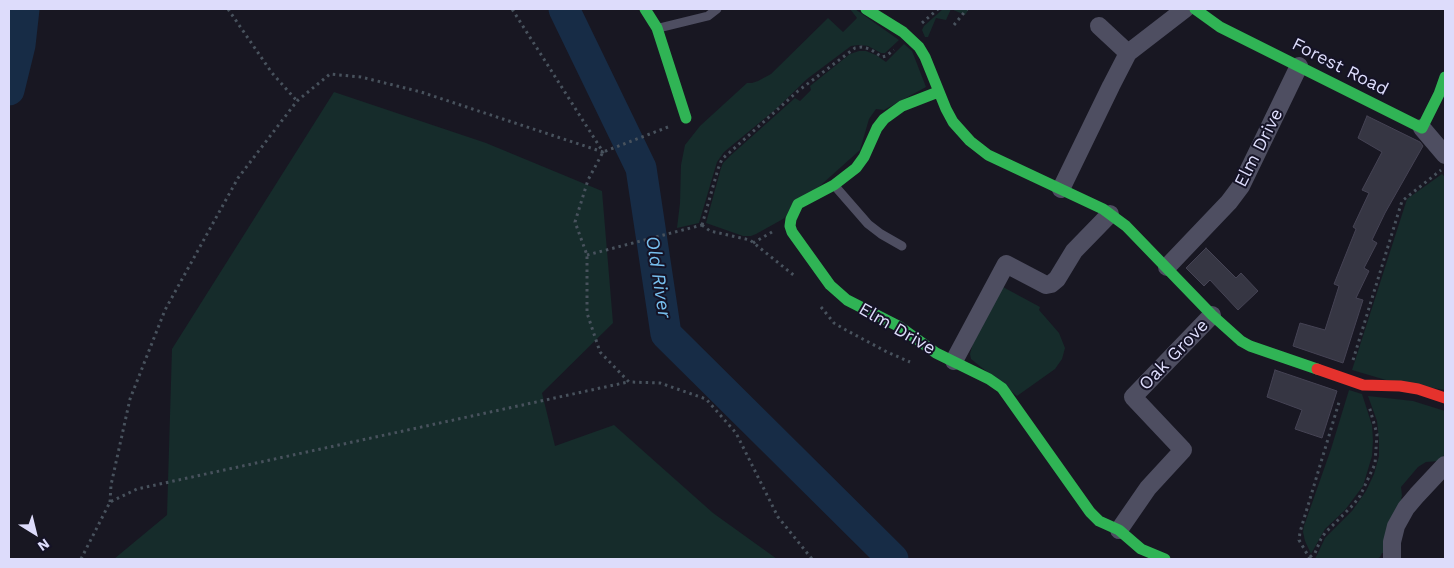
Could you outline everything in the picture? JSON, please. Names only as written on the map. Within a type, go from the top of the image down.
[{"type":"street","points":[[645,9],[657,28],[686,118]]},
{"type":"street","points":[[866,9],[909,37],[925,57],[938,92],[953,122],[970,142],[988,154],[1061,190],[1103,208],[1126,226],[1212,315],[1241,341],[1250,346],[1347,380],[1365,385],[1400,386],[1418,389],[1445,398]]},
{"type":"street","points":[[1061,190],[1128,53],[1185,9]]},
{"type":"street","name":"Forest Road","points":[[1195,9],[1220,27],[1422,128]]},
{"type":"street","points":[[1099,26],[1128,53]]},
{"type":"street","name":"Elm Drive","points":[[1167,268],[1229,202],[1241,186],[1299,66]]},
{"type":"street","points":[[1445,77],[1439,94],[1422,128],[1445,154]]},
{"type":"street","name":"Elm Drive","points":[[938,92],[902,106],[884,119],[877,128],[864,157],[856,168],[834,185],[804,200],[793,211],[790,226],[797,241],[830,285],[843,297],[900,327],[936,353],[989,379],[1002,388],[1090,512],[1099,520],[1119,530],[1141,549],[1165,559]]},
{"type":"street","points":[[954,361],[1006,264],[1046,284],[1051,284],[1057,279],[1074,251],[1110,214]]},
{"type":"street","name":"Oak Grove","points":[[1119,530],[1148,488],[1183,450],[1132,397],[1212,315]]},
{"type":"street","points":[[1392,559],[1392,542],[1396,526],[1412,502],[1443,471]]},
{"type":"lane","points":[[657,28],[708,16],[717,9]]},
{"type":"lane","points":[[834,185],[868,224],[902,246]]},
{"type":"path","points":[[228,9],[272,73],[297,101]]},
{"type":"path","points":[[512,9],[603,152]]},
{"type":"path","points":[[954,25],[967,9]]},
{"type":"path","points":[[586,255],[691,230],[702,225],[713,182],[722,159],[798,91],[855,48],[870,49],[882,57],[886,56],[909,37]]},
{"type":"path","points":[[80,559],[110,502],[111,485],[130,399],[165,310],[238,178],[297,101],[330,74],[360,76],[421,92],[603,152],[668,127]]},
{"type":"path","points":[[603,152],[588,180],[575,222],[586,255],[587,313],[600,352],[629,382]]},
{"type":"path","points":[[1365,385],[1377,434],[1375,464],[1360,496],[1325,533],[1315,554],[1310,558],[1299,540],[1300,532],[1402,201],[1445,167]]},
{"type":"path","points":[[110,502],[137,489],[629,382],[660,383],[706,399],[736,433],[778,517],[812,559]]},
{"type":"green space","points":[[850,9],[855,9],[899,40],[885,53],[881,53],[868,46],[851,46],[807,79],[776,109],[724,152],[717,162],[699,223],[677,228],[681,165],[685,145],[700,126],[747,83],[758,81],[771,74],[828,18],[843,32],[857,18]]},
{"type":"green space","points":[[943,9],[951,9],[946,20],[936,18],[928,37],[925,37],[922,30],[924,26]]},
{"type":"green space","points":[[951,9],[969,9],[965,15]]},
{"type":"green space","points":[[904,44],[912,51],[926,87],[884,110],[876,109],[869,119],[860,150],[783,219],[756,234],[743,236],[706,223],[721,168],[730,156],[795,98],[800,101],[811,90],[810,86],[850,54],[866,51],[886,62]]},
{"type":"green space","points":[[334,92],[486,143],[602,191],[613,323],[542,393],[555,446],[614,425],[713,513],[777,559],[114,559],[167,515],[172,349]]},
{"type":"green space","points":[[1442,174],[1445,177],[1445,390],[1386,380],[1352,370],[1407,199]]},
{"type":"green space","points":[[1003,287],[1040,307],[1039,310],[1059,333],[1065,348],[1062,359],[1055,369],[1017,396],[971,359],[970,354],[973,343]]},
{"type":"green space","points":[[1349,390],[1362,394],[1372,425],[1372,456],[1363,486],[1345,510],[1325,529],[1311,554],[1305,541],[1304,526]]},
{"type":"green space","points":[[1368,396],[1413,401],[1445,411],[1445,454],[1439,461],[1426,462],[1418,467],[1401,487],[1401,498],[1403,500],[1384,553],[1380,557],[1377,559],[1315,559],[1325,538],[1352,511],[1366,491],[1374,474],[1379,456],[1379,439],[1377,421]]},
{"type":"building","points":[[1367,116],[1420,142],[1423,146],[1372,240],[1377,243],[1364,268],[1369,271],[1356,298],[1363,300],[1343,363],[1293,346],[1300,323],[1325,330],[1339,286],[1334,284],[1356,229],[1353,227],[1369,193],[1362,190],[1382,152],[1358,138]]},
{"type":"building","points":[[1206,248],[1236,278],[1241,273],[1258,291],[1238,310],[1210,280],[1204,286],[1186,268]]},
{"type":"building","points":[[1275,370],[1337,391],[1322,438],[1295,429],[1302,410],[1267,397]]},
{"type":"waterway","points":[[9,90],[20,45],[24,9]]},
{"type":"waterway","name":"Old River","points":[[564,9],[641,168],[666,334],[893,559]]},
{"type":"traffic: fast","points":[[645,9],[657,28],[686,118]]},
{"type":"traffic: fast","points":[[866,9],[903,32],[919,47],[953,122],[970,141],[988,155],[1103,209],[1126,226],[1212,315],[1241,341],[1250,346],[1317,369]]},
{"type":"traffic: fast","points":[[1195,9],[1220,27],[1422,128],[1439,94],[1445,77]]},
{"type":"traffic: fast","points":[[938,92],[902,106],[884,119],[877,128],[864,157],[856,168],[834,185],[798,204],[791,219],[790,226],[792,232],[830,285],[847,300],[900,327],[936,353],[989,379],[1002,388],[1090,512],[1099,521],[1119,530],[1141,549],[1165,559]]},
{"type":"traffic: jam","points":[[1317,369],[1363,385],[1400,386],[1418,389],[1445,398]]}]
